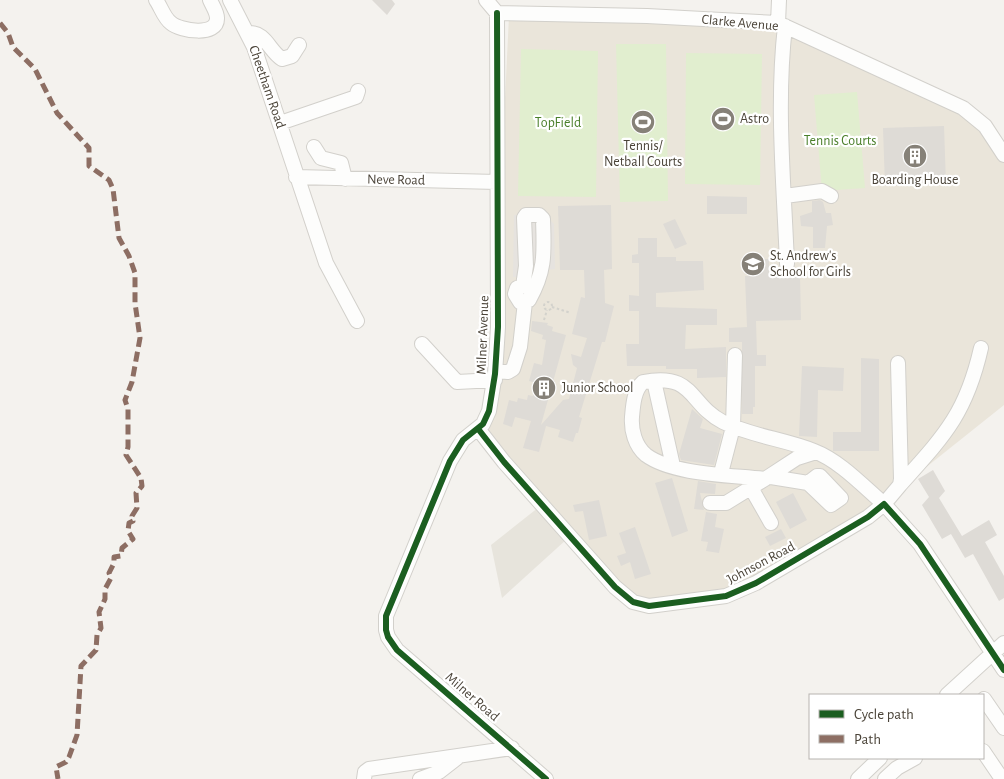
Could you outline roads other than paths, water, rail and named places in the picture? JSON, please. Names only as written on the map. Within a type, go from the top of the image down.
[{"type":"street","points":[[156,0],[168,21],[180,28],[195,31],[209,29],[215,25],[215,12],[210,0]]},
{"type":"street","name":"Cheetham Road","points":[[230,0],[248,33],[326,263],[357,321]]},
{"type":"street","points":[[486,0],[497,13]]},
{"type":"street","points":[[779,0],[782,25],[787,264]]},
{"type":"street","name":"Clarke Avenue","points":[[497,13],[647,16],[782,25],[963,108],[985,126],[1004,155]]},
{"type":"street","name":"Milner Avenue","points":[[386,630],[386,616],[450,460],[463,440],[478,430],[486,418],[495,376],[497,288],[497,13]]},
{"type":"street","points":[[248,33],[262,36],[277,56],[282,58],[292,56],[299,45]]},
{"type":"street","points":[[280,123],[356,97],[358,91]]},
{"type":"street","points":[[314,147],[321,158],[341,163],[345,179]]},
{"type":"street","name":"Neve Road","points":[[296,177],[496,182]]},
{"type":"street","points":[[785,196],[822,191],[831,196]]},
{"type":"street","points":[[422,344],[458,382],[510,372],[523,295],[497,288]]},
{"type":"street","name":"Johnson Road","points":[[478,430],[504,462],[619,591],[632,602],[640,605],[661,606],[737,592],[860,522],[884,504],[954,422],[972,386],[981,348]]},
{"type":"street","points":[[720,473],[733,427],[735,355]]},
{"type":"street","points":[[898,363],[900,485]]},
{"type":"street","points":[[654,381],[673,466]]},
{"type":"street","points":[[849,475],[831,505],[808,484],[763,481],[673,466],[646,454],[636,441],[631,425],[635,394],[640,383],[654,381],[678,382],[720,421],[733,427],[816,452],[849,475],[884,504],[920,544],[1004,670]]},
{"type":"street","points":[[710,503],[726,503],[797,458],[816,452]]},
{"type":"street","points":[[763,481],[754,492],[771,523]]},
{"type":"street","name":"Milner Road","points":[[386,630],[397,650],[546,779]]},
{"type":"street","points":[[948,694],[1004,643]]},
{"type":"street","points":[[984,699],[1004,728]]},
{"type":"street","points":[[364,779],[364,772],[369,769],[457,758],[512,748]]},
{"type":"street","points":[[985,756],[1002,779]]},
{"type":"street","points":[[420,779],[439,772],[457,758]]},
{"type":"street","points":[[858,779],[879,759]]},
{"type":"street","points":[[885,779],[905,762],[912,759]]},
{"type":"place","name":"Astro","points":[[723,119]]},
{"type":"place","name":"Tennis/ Netball Courts","points":[[643,122]]},
{"type":"place","name":"Boarding House","points":[[915,156]]},
{"type":"place","name":"St. Andrew's School for Girls","points":[[753,264]]},
{"type":"place","name":"Junior School","points":[[544,388]]},
{"type":"park label","name":"TopField","points":[[558,123]]},
{"type":"park label","name":"Tennis Courts","points":[[840,141]]}]
